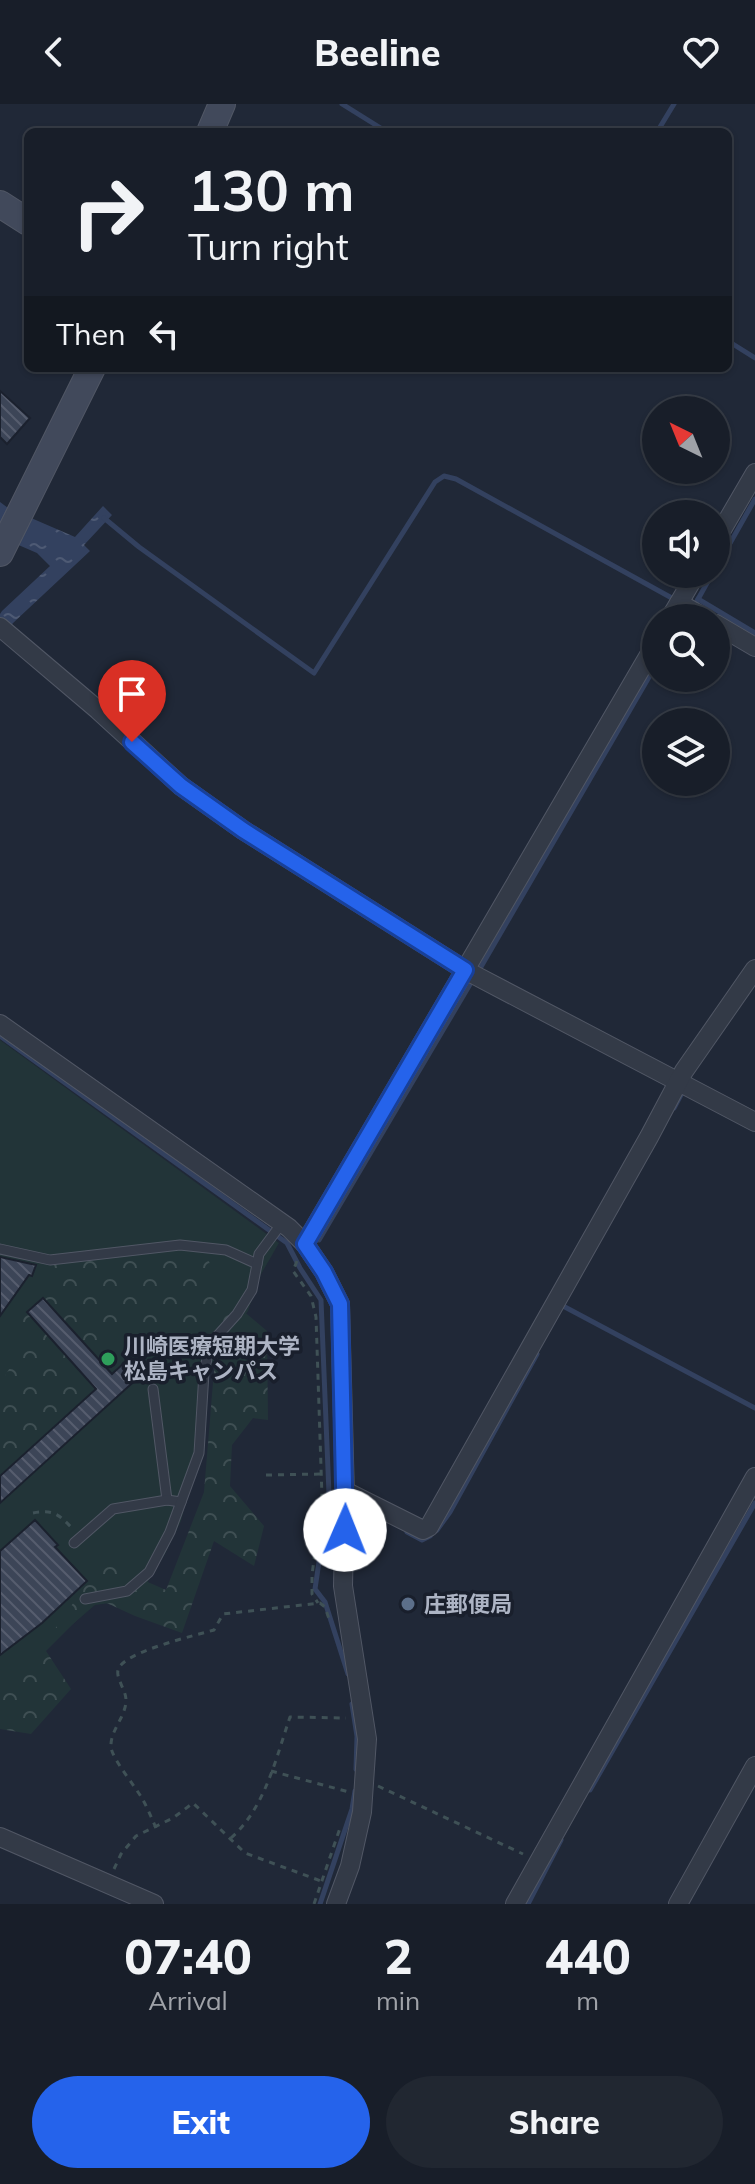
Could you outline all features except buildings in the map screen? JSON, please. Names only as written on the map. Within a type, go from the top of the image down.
[{"type":"main road","points":[[212,128],[222,104]]},
{"type":"main road","points":[[0,204],[24,219]]},
{"type":"main road","points":[[3,547],[90,372]]},
{"type":"street","points":[[730,516],[755,473]]},
{"type":"street","points":[[0,627],[181,786],[243,830],[473,974],[755,1122]]},
{"type":"street","points":[[730,632],[755,647]]},
{"type":"street","points":[[305,1244],[473,974],[642,668]]},
{"type":"street","points":[[345,1496],[423,1530],[429,1527],[684,1084],[684,1071],[755,969]]},
{"type":"street","points":[[0,1024],[277,1230],[305,1244],[340,1304],[345,1496],[343,1586],[367,1739],[362,1812],[350,1866],[336,1904]]},
{"type":"street","points":[[515,1904],[755,1477]]},
{"type":"street","points":[[678,1904],[755,1766]]},
{"type":"street","points":[[0,1837],[154,1904]]},
{"type":"lane","points":[[85,1599],[127,1591],[149,1572],[170,1532],[199,1453],[204,1373],[210,1344],[237,1314],[252,1290],[259,1254],[277,1230]]},
{"type":"lane","points":[[0,1249],[50,1260],[180,1245],[226,1250],[257,1264]]},
{"type":"lane","points":[[153,1389],[167,1500]]},
{"type":"lane","points":[[77,1540],[113,1509],[167,1500],[181,1502]]},
{"type":"path","points":[[294,1267],[293,1271],[311,1296],[316,1317],[318,1412],[324,1474],[312,1594],[325,1607],[330,1623]]},
{"type":"path","points":[[266,1475],[324,1474]]},
{"type":"path","points":[[33,1513],[47,1511],[59,1515],[77,1540]]},
{"type":"path","points":[[156,1828],[144,1801],[113,1756],[112,1737],[125,1710],[126,1699],[118,1669],[130,1658],[156,1646],[214,1630],[223,1614],[318,1603]]},
{"type":"path","points":[[231,1838],[255,1809],[290,1717],[351,1718]]},
{"type":"path","points":[[271,1771],[351,1793],[349,1801]]},
{"type":"path","points":[[366,1780],[523,1854]]},
{"type":"path","points":[[107,1884],[121,1854],[136,1836],[156,1828],[193,1803],[245,1853],[321,1881]]},
{"type":"path","points":[[314,1904],[340,1828]]},
{"type":"green space","name":"川崎医療短期大学 松島キャンパス","points":[[0,1040],[279,1243],[260,1276],[248,1311],[218,1352],[212,1366],[202,1437],[181,1521],[144,1588],[118,1602],[95,1605],[0,1687]]},
{"type":"green space","points":[[203,1247],[222,1293],[267,1331],[268,1420],[253,1418],[232,1445],[230,1486],[264,1526],[254,1566],[214,1541],[182,1633],[98,1599],[46,1651],[71,1689],[31,1734],[0,1729],[0,1681],[43,1646],[102,1562],[166,1590],[204,1492],[217,1334],[126,1328],[115,1339],[87,1342],[83,1392],[0,1466],[0,1384],[20,1351],[22,1307],[54,1265]]},
{"type":"water","points":[[0,502],[75,537],[103,506],[112,515],[84,545],[90,551],[13,623],[0,640],[2,611],[50,566],[37,553],[0,537]]},
{"type":"waterway","points":[[342,104],[381,128]]},
{"type":"waterway","points":[[659,128],[674,104]]},
{"type":"waterway","points":[[732,344],[755,358]]},
{"type":"waterway","points":[[104,518],[139,547],[314,673],[435,482],[444,476],[456,479],[670,597]]},
{"type":"waterway","points":[[730,543],[755,499]]},
{"type":"waterway","points":[[697,601],[704,588]]},
{"type":"waterway","points":[[698,599],[755,633]]},
{"type":"waterway","points":[[478,972],[642,689]]},
{"type":"waterway","points":[[319,1240],[472,981]]},
{"type":"waterway","points":[[0,1036],[287,1243],[321,1300],[329,1494],[315,1589],[325,1602],[348,1674]]},
{"type":"waterway","points":[[674,1108],[684,1089]]},
{"type":"waterway","points":[[563,1306],[755,1408]]},
{"type":"waterway","points":[[437,1530],[450,1512],[537,1354]]},
{"type":"waterway","points":[[590,1790],[755,1503]]},
{"type":"waterway","points":[[407,1532],[422,1540],[430,1536]]},
{"type":"waterway","points":[[352,1704],[357,1736],[356,1769]]},
{"type":"waterway","points":[[320,1904],[352,1809],[355,1791]]},
{"type":"waterway","points":[[528,1904],[561,1840]]},
{"type":"place","name":"川崎医療短期大学 松島キャンパス","points":[[108,1359]]},
{"type":"place","name":"庄郵便局","points":[[408,1604]]},
{"type":"route","points":[[132,742],[181,786],[243,830],[465,970],[305,1244],[340,1304],[345,1530]]}]
